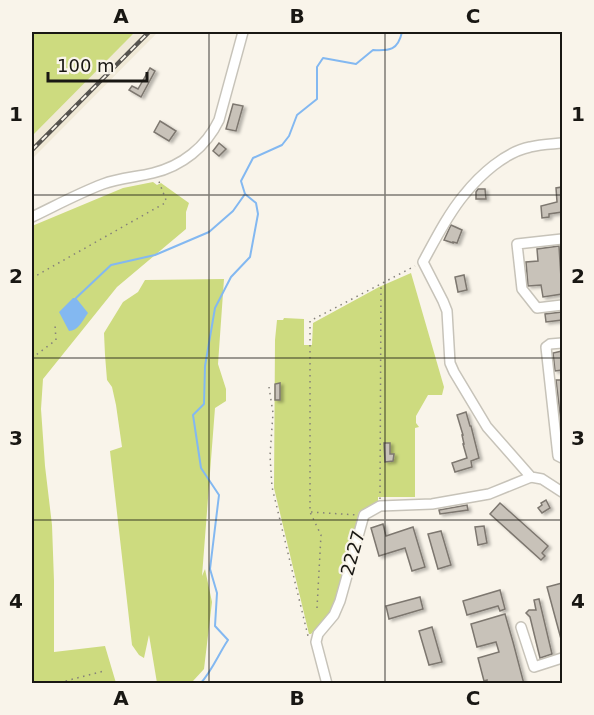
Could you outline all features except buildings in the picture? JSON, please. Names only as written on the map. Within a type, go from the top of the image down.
[{"type":"street","points":[[32,217],[105,183],[166,169],[199,149],[213,132],[219,120],[243,32]]},
{"type":"street","points":[[562,143],[529,147],[506,157],[483,175],[464,195],[438,234],[423,262],[447,311],[450,363],[487,427],[531,477],[542,479],[562,492]]},
{"type":"street","points":[[562,239],[517,244],[522,289],[537,308],[562,305]]},
{"type":"street","points":[[562,343],[550,344],[546,347],[558,456],[562,458]]},
{"type":"street","name":"2227","points":[[316,642],[318,633],[334,615],[340,601],[364,515],[380,506],[432,504],[489,494],[531,477]]},
{"type":"street","points":[[521,627],[534,667],[562,658]]},
{"type":"street","points":[[316,642],[327,684]]},
{"type":"path","points":[[32,278],[165,203],[166,200],[155,173]]},
{"type":"path","points":[[317,608],[321,535],[310,512],[310,321],[423,262]]},
{"type":"path","points":[[380,506],[381,284]]},
{"type":"path","points":[[32,358],[56,340],[55,325]]},
{"type":"path","points":[[269,387],[273,413],[270,456],[272,487],[308,635],[316,642]]},
{"type":"path","points":[[310,512],[364,515]]},
{"type":"path","points":[[54,684],[104,671]]},
{"type":"shaded area","points":[[135,32],[158,32],[32,159],[32,136]]},
{"type":"green space","points":[[32,32],[135,32],[32,136]]},
{"type":"green space","points":[[153,182],[157,185],[161,183],[189,203],[186,212],[186,229],[117,287],[43,379],[41,409],[52,525],[54,652],[105,646],[116,683],[32,683],[32,226],[123,188]]},
{"type":"green space","points":[[411,273],[444,387],[442,395],[428,395],[416,416],[416,423],[419,427],[415,428],[415,497],[378,497],[378,505],[359,512],[336,606],[309,634],[274,488],[277,320],[304,319],[304,345],[312,345],[313,323],[379,287]]},
{"type":"green space","points":[[224,279],[218,364],[226,389],[226,401],[215,408],[202,576],[205,569],[212,602],[204,669],[193,683],[157,683],[149,635],[144,658],[132,645],[110,451],[122,447],[112,387],[107,380],[104,333],[123,302],[138,292],[145,280]]},
{"type":"water","points":[[73,298],[76,298],[88,313],[78,327],[69,331],[59,312]]},
{"type":"waterway","points":[[200,684],[228,640],[215,626],[217,593],[210,569],[219,495],[201,468],[193,415],[204,404],[205,366],[215,308],[231,277],[250,257],[258,214],[256,203],[245,194],[241,181],[253,158],[282,145],[289,136],[297,115],[317,99],[317,67],[323,58],[356,64],[373,50],[384,50],[396,46],[402,32]]},
{"type":"waterway","points":[[76,298],[111,265],[155,255],[209,232],[233,211],[245,194]]},
{"type":"railway","points":[[32,150],[149,32]]}]
